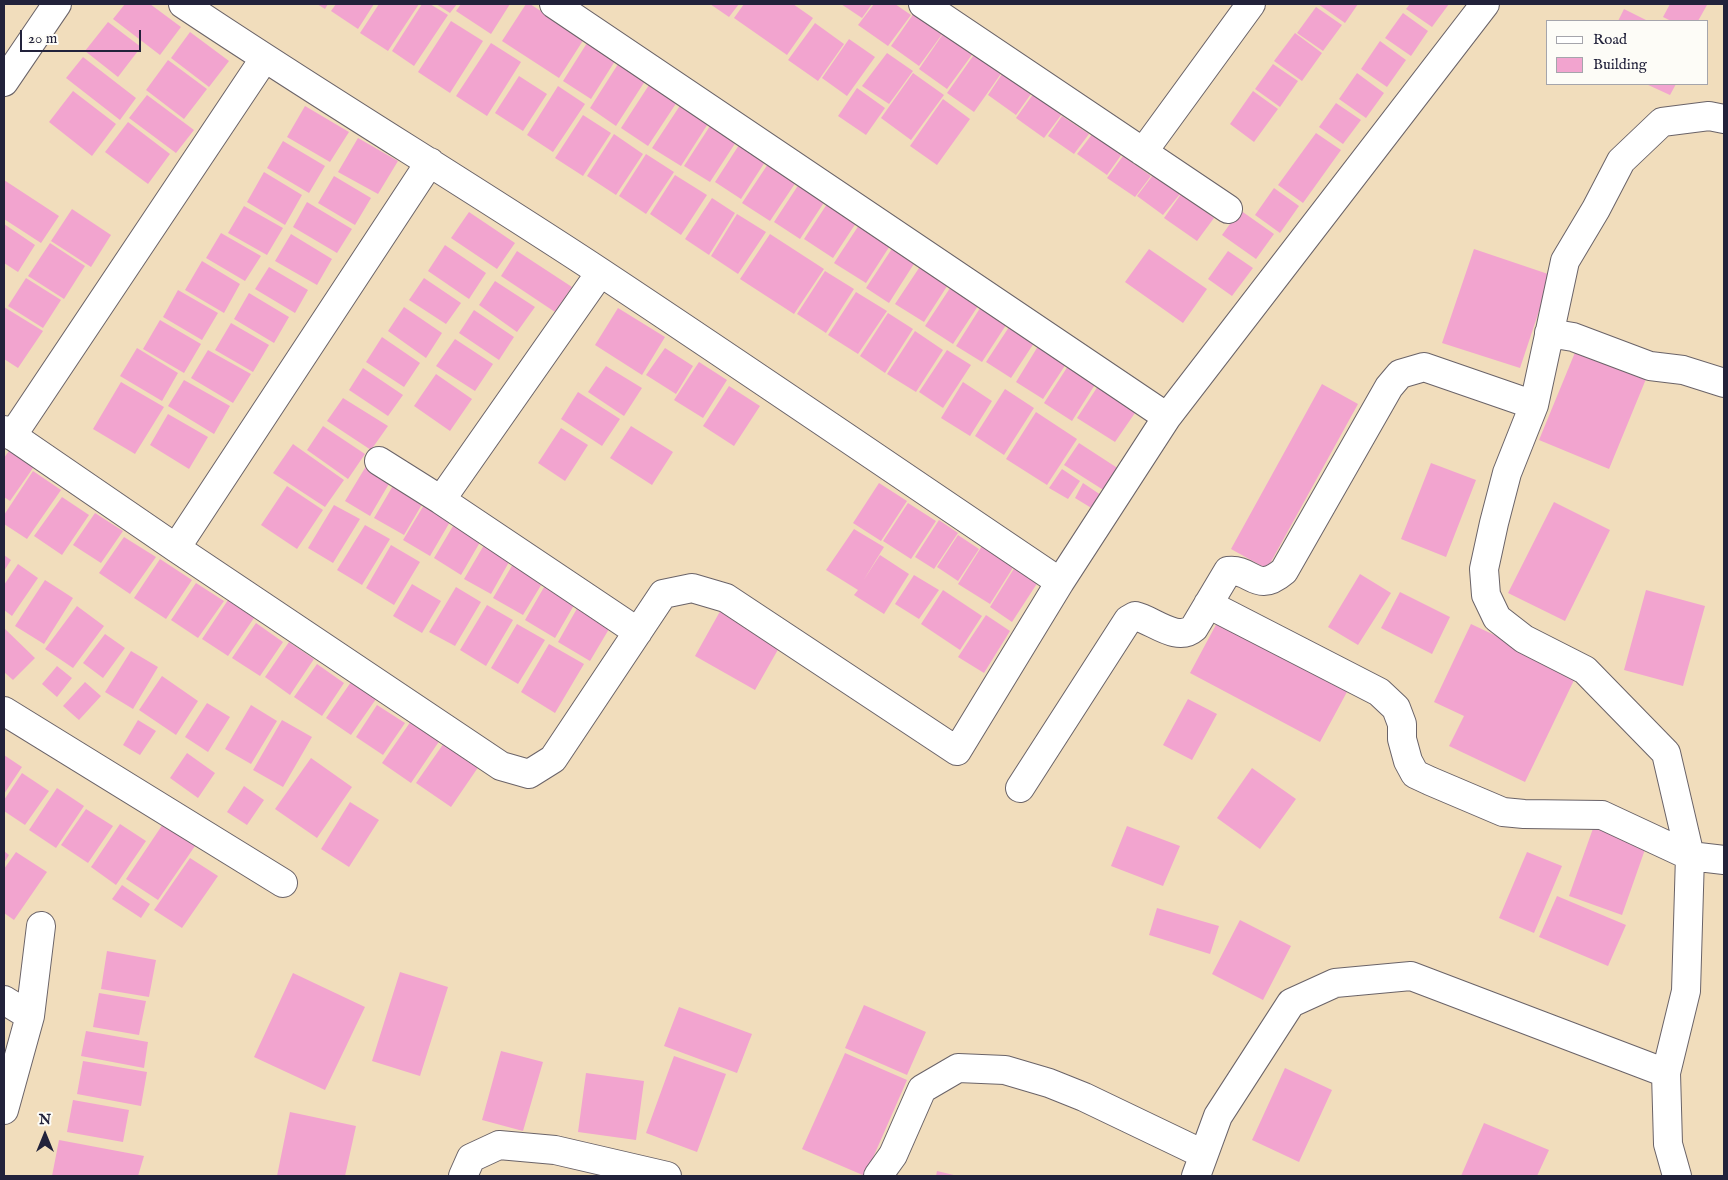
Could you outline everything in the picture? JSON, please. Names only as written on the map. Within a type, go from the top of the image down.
[{"type":"street","points":[[4,82],[57,4]]},
{"type":"street","points":[[182,4],[264,59],[430,162],[600,273],[1060,582]]},
{"type":"street","points":[[554,4],[1168,417]]},
{"type":"street","points":[[923,4],[1228,209]]},
{"type":"street","points":[[1143,152],[1251,4]]},
{"type":"street","points":[[264,59],[8,433],[501,766],[529,774],[553,759],[663,594],[692,588],[726,598],[958,751],[1060,582],[1168,417],[1485,4]]},
{"type":"street","points":[[1676,1176],[1668,1144],[1666,1073],[1686,991],[1690,856],[1666,753],[1585,670],[1524,639],[1496,618],[1486,595],[1484,569],[1507,472],[1534,405],[1565,261],[1596,209],[1621,161],[1662,122],[1709,116],[1724,119]]},
{"type":"street","points":[[176,548],[430,162]]},
{"type":"street","points":[[441,500],[600,273]]},
{"type":"street","points":[[1549,334],[1573,338],[1650,366],[1683,370],[1724,383]]},
{"type":"street","points":[[1020,788],[1128,620],[1135,616],[1176,633],[1188,632],[1194,628],[1228,571],[1233,570],[1262,582],[1274,579],[1284,571],[1389,387],[1400,374],[1424,367],[1534,405]]},
{"type":"street","points":[[379,461],[441,500],[638,632]]},
{"type":"street","points":[[1208,604],[1379,692],[1396,708],[1402,724],[1402,739],[1408,761],[1415,774],[1503,812],[1602,815],[1690,856],[1724,860]]},
{"type":"street","points":[[4,711],[283,883]]},
{"type":"street","points":[[4,1110],[30,1016],[41,926]]},
{"type":"street","points":[[878,1176],[893,1155],[922,1089],[958,1068],[1005,1070],[1049,1083],[1084,1097],[1199,1165],[1218,1116],[1291,1003],[1335,983],[1411,976],[1666,1073]]},
{"type":"street","points":[[4,1000],[30,1016]]},
{"type":"street","points":[[463,1176],[470,1158],[499,1145],[556,1150],[667,1176]]},
{"type":"building","points":[[125,4],[150,4],[181,27],[160,55],[113,19]]},
{"type":"building","points":[[317,4],[328,4],[325,9]]},
{"type":"building","points":[[336,4],[374,4],[358,29],[331,11]]},
{"type":"building","points":[[379,4],[419,4],[388,51],[360,33]]},
{"type":"building","points":[[422,4],[430,4],[448,15],[414,66],[392,51]]},
{"type":"building","points":[[436,4],[457,4],[450,13]]},
{"type":"building","points":[[461,4],[510,4],[491,34],[456,11]]},
{"type":"building","points":[[526,4],[530,4],[584,39],[559,78],[502,41]]},
{"type":"building","points":[[710,4],[739,4],[729,17]]},
{"type":"building","points":[[744,4],[793,4],[813,18],[787,55],[734,18]]},
{"type":"building","points":[[841,4],[872,4],[862,18]]},
{"type":"building","points":[[874,4],[895,4],[911,15],[888,46],[858,25]]},
{"type":"building","points":[[1318,4],[1358,4],[1345,23]]},
{"type":"building","points":[[1410,4],[1449,4],[1432,27],[1406,9]]},
{"type":"building","points":[[1670,4],[1707,5],[1699,20],[1669,20],[1663,17]]},
{"type":"building","points":[[1316,7],[1342,25],[1323,51],[1297,33]]},
{"type":"building","points":[[1624,9],[1646,20],[1618,20]]},
{"type":"building","points":[[914,13],[943,33],[919,66],[891,46]]},
{"type":"building","points":[[1403,13],[1428,31],[1411,56],[1385,38]]},
{"type":"building","points":[[451,21],[483,41],[450,93],[418,72]]},
{"type":"building","points":[[108,22],[141,47],[118,77],[85,51]]},
{"type":"building","points":[[815,23],[844,44],[818,81],[788,60]]},
{"type":"building","points":[[945,31],[974,52],[947,89],[919,69]]},
{"type":"building","points":[[190,32],[229,61],[209,87],[171,58]]},
{"type":"building","points":[[1295,33],[1322,53],[1302,81],[1274,61]]},
{"type":"building","points":[[849,39],[875,57],[847,96],[822,78]]},
{"type":"building","points":[[1380,41],[1406,60],[1387,87],[1361,69]]},
{"type":"building","points":[[491,43],[521,62],[487,116],[456,96]]},
{"type":"building","points":[[587,43],[615,61],[591,99],[563,81]]},
{"type":"building","points":[[978,49],[1005,68],[974,112],[947,93]]},
{"type":"building","points":[[887,53],[913,71],[889,104],[862,86]]},
{"type":"building","points":[[83,57],[136,98],[120,120],[66,78]]},
{"type":"building","points":[[168,60],[207,89],[184,119],[146,90]]},
{"type":"building","points":[[620,61],[647,78],[616,126],[590,108]]},
{"type":"building","points":[[1273,64],[1298,81],[1280,107],[1255,89]]},
{"type":"building","points":[[913,73],[944,95],[911,140],[881,118]]},
{"type":"building","points":[[1357,73],[1384,93],[1366,118],[1339,99]]},
{"type":"building","points":[[1002,74],[1031,94],[1016,115],[988,95]]},
{"type":"building","points":[[519,76],[547,94],[523,131],[495,113]]},
{"type":"building","points":[[649,85],[677,102],[648,146],[621,128]]},
{"type":"building","points":[[1648,85],[1675,85],[1670,95]]},
{"type":"building","points":[[558,86],[585,104],[553,152],[527,135]]},
{"type":"building","points":[[857,88],[885,108],[866,135],[838,116]]},
{"type":"building","points":[[73,91],[116,124],[92,156],[49,122]]},
{"type":"building","points":[[1253,91],[1278,109],[1254,142],[1230,124]]},
{"type":"building","points":[[1034,93],[1062,114],[1044,138],[1016,118]]},
{"type":"building","points":[[147,95],[194,130],[176,153],[129,118]]},
{"type":"building","points":[[943,99],[970,119],[937,165],[910,146]]},
{"type":"building","points":[[683,101],[711,119],[681,166],[652,148]]},
{"type":"building","points":[[1336,103],[1361,120],[1343,144],[1319,127]]},
{"type":"building","points":[[305,106],[349,132],[330,162],[287,137]]},
{"type":"building","points":[[583,115],[611,133],[583,176],[555,158]]},
{"type":"building","points":[[1062,116],[1089,134],[1074,154],[1048,136]]},
{"type":"building","points":[[128,122],[170,154],[148,184],[105,152]]},
{"type":"building","points":[[710,126],[736,142],[710,182],[684,166]]},
{"type":"building","points":[[1093,133],[1122,154],[1107,175],[1077,154]]},
{"type":"building","points":[[1316,133],[1341,150],[1303,203],[1278,185]]},
{"type":"building","points":[[614,134],[643,154],[616,195],[587,176]]},
{"type":"building","points":[[358,138],[398,161],[378,194],[338,172]]},
{"type":"building","points":[[283,141],[325,166],[309,193],[267,168]]},
{"type":"building","points":[[739,145],[765,162],[741,199],[715,182]]},
{"type":"building","points":[[646,154],[674,172],[646,214],[619,196]]},
{"type":"building","points":[[1123,156],[1151,176],[1135,197],[1107,178]]},
{"type":"building","points":[[768,164],[796,182],[770,221],[742,203]]},
{"type":"building","points":[[264,172],[302,195],[285,225],[247,202]]},
{"type":"building","points":[[675,175],[707,195],[681,235],[650,214]]},
{"type":"building","points":[[1153,175],[1180,194],[1163,215],[1137,196]]},
{"type":"building","points":[[334,176],[371,198],[355,225],[318,203]]},
{"type":"building","points":[[4,180],[59,216],[41,243],[4,219]]},
{"type":"building","points":[[799,184],[825,201],[800,239],[774,222]]},
{"type":"building","points":[[1274,188],[1299,206],[1280,233],[1255,215]]},
{"type":"building","points":[[1181,194],[1214,218],[1197,241],[1164,218]]},
{"type":"building","points":[[712,198],[735,213],[709,255],[685,239]]},
{"type":"building","points":[[307,202],[352,229],[337,253],[293,227]]},
{"type":"building","points":[[827,204],[856,223],[833,258],[804,239]]},
{"type":"building","points":[[244,206],[283,228],[267,255],[228,233]]},
{"type":"building","points":[[72,209],[111,235],[91,267],[51,241]]},
{"type":"building","points":[[1240,210],[1274,234],[1256,259],[1222,235]]},
{"type":"building","points":[[469,212],[515,243],[497,269],[451,238]]},
{"type":"building","points":[[737,214],[766,232],[738,274],[711,256]]},
{"type":"building","points":[[861,222],[893,241],[866,283],[834,263]]},
{"type":"building","points":[[4,224],[35,245],[18,272],[4,263]]},
{"type":"building","points":[[221,233],[261,256],[245,281],[206,258]]},
{"type":"building","points":[[291,234],[332,259],[317,285],[275,261]]},
{"type":"building","points":[[770,234],[824,269],[794,314],[740,279]]},
{"type":"building","points":[[50,243],[85,266],[64,299],[28,276]]},
{"type":"building","points":[[895,244],[917,259],[889,303],[866,288]]},
{"type":"building","points":[[445,245],[486,273],[469,299],[428,271]]},
{"type":"building","points":[[1149,249],[1207,289],[1183,323],[1125,282]]},
{"type":"building","points":[[1474,249],[1551,275],[1520,368],[1442,343]]},
{"type":"building","points":[[517,251],[572,287],[555,312],[501,276]]},
{"type":"building","points":[[1228,251],[1253,268],[1232,296],[1208,279]]},
{"type":"building","points":[[202,261],[240,284],[224,313],[185,290]]},
{"type":"building","points":[[923,262],[951,280],[924,322],[895,304]]},
{"type":"building","points":[[269,267],[308,290],[295,313],[255,289]]},
{"type":"building","points":[[825,271],[854,289],[826,333],[797,314]]},
{"type":"building","points":[[26,278],[61,300],[43,328],[8,306]]},
{"type":"building","points":[[424,278],[461,303],[446,324],[409,300]]},
{"type":"building","points":[[495,281],[535,307],[517,332],[479,305]]},
{"type":"building","points":[[952,285],[980,303],[953,344],[925,326]]},
{"type":"building","points":[[178,290],[218,313],[202,340],[163,317]]},
{"type":"building","points":[[856,292],[887,311],[858,354],[828,335]]},
{"type":"building","points":[[249,293],[289,317],[274,343],[234,319]]},
{"type":"building","points":[[982,305],[1008,322],[982,362],[956,346]]},
{"type":"building","points":[[4,307],[43,331],[18,368],[4,359]]},
{"type":"building","points":[[404,307],[442,333],[426,358],[388,331]]},
{"type":"building","points":[[618,308],[665,337],[642,375],[595,345]]},
{"type":"building","points":[[474,310],[514,337],[499,360],[459,333]]},
{"type":"building","points":[[888,313],[913,329],[885,373],[860,356]]},
{"type":"building","points":[[160,320],[201,344],[184,373],[143,349]]},
{"type":"building","points":[[231,323],[269,345],[253,372],[215,350]]},
{"type":"building","points":[[1011,324],[1036,340],[1011,378],[986,362]]},
{"type":"building","points":[[915,331],[943,350],[916,392],[887,374]]},
{"type":"building","points":[[382,337],[420,363],[404,387],[366,362]]},
{"type":"building","points":[[455,339],[493,364],[475,391],[436,366]]},
{"type":"building","points":[[1040,343],[1068,361],[1043,399],[1016,382]]},
{"type":"building","points":[[137,348],[178,373],[162,401],[120,376]]},
{"type":"building","points":[[665,348],[693,366],[676,394],[646,375]]},
{"type":"building","points":[[208,350],[251,374],[233,403],[191,378]]},
{"type":"building","points":[[947,350],[971,365],[943,408],[919,392]]},
{"type":"building","points":[[1576,350],[1646,379],[1609,469],[1539,440]]},
{"type":"building","points":[[699,362],[727,380],[703,418],[674,400]]},
{"type":"building","points":[[606,366],[642,388],[624,416],[588,392]]},
{"type":"building","points":[[1068,366],[1096,383],[1072,421],[1044,403]]},
{"type":"building","points":[[363,368],[403,395],[388,416],[349,390]]},
{"type":"building","points":[[436,374],[472,399],[450,431],[414,406]]},
{"type":"building","points":[[184,380],[230,406],[214,434],[168,406]]},
{"type":"building","points":[[121,382],[164,407],[135,454],[93,429]]},
{"type":"building","points":[[963,382],[992,401],[970,436],[941,418]]},
{"type":"building","points":[[1322,384],[1358,404],[1267,569],[1231,549]]},
{"type":"building","points":[[729,386],[760,406],[734,446],[703,426]]},
{"type":"building","points":[[1098,386],[1137,410],[1115,442],[1077,418]]},
{"type":"building","points":[[1005,389],[1034,408],[1004,455],[975,436]]},
{"type":"building","points":[[578,392],[620,419],[602,446],[561,419]]},
{"type":"building","points":[[343,398],[388,426],[371,450],[327,421]]},
{"type":"building","points":[[1036,412],[1077,439],[1047,485],[1006,459]]},
{"type":"building","points":[[168,414],[208,437],[189,469],[150,445]]},
{"type":"building","points":[[323,426],[365,454],[348,479],[307,450]]},
{"type":"building","points":[[631,426],[673,452],[652,485],[610,458]]},
{"type":"building","points":[[561,428],[588,445],[565,481],[538,463]]},
{"type":"building","points":[[16,441],[40,458],[10,501],[4,497],[4,458]]},
{"type":"building","points":[[1079,443],[1119,469],[1105,491],[1064,465]]},
{"type":"building","points":[[293,444],[344,480],[325,507],[273,473]]},
{"type":"building","points":[[368,463],[393,477],[370,516],[345,501]]},
{"type":"building","points":[[1431,463],[1476,480],[1446,557],[1401,539]]},
{"type":"building","points":[[1062,469],[1080,481],[1068,499],[1049,488]]},
{"type":"building","points":[[33,471],[61,490],[27,539],[4,524],[4,515]]},
{"type":"building","points":[[879,483],[907,501],[881,541],[853,523]]},
{"type":"building","points":[[1083,483],[1101,495],[1093,509],[1075,498]]},
{"type":"building","points":[[394,484],[424,501],[404,535],[374,518]]},
{"type":"building","points":[[287,486],[323,510],[297,549],[261,525]]},
{"type":"building","points":[[62,497],[89,515],[62,555],[34,536]]},
{"type":"building","points":[[427,500],[454,515],[430,556],[403,540]]},
{"type":"building","points":[[1554,502],[1610,530],[1565,621],[1508,593]]},
{"type":"building","points":[[908,503],[936,521],[911,559],[883,541]]},
{"type":"building","points":[[334,505],[360,519],[333,563],[308,548]]},
{"type":"building","points":[[95,513],[123,531],[101,563],[73,545]]},
{"type":"building","points":[[939,520],[958,533],[934,569],[915,557]]},
{"type":"building","points":[[456,521],[483,537],[461,575],[434,558]]},
{"type":"building","points":[[365,525],[390,539],[362,585],[337,570]]},
{"type":"building","points":[[854,529],[884,547],[863,581],[880,555],[909,574],[884,614],[854,595],[858,590],[826,570]]},
{"type":"building","points":[[958,535],[979,549],[958,581],[937,567]]},
{"type":"building","points":[[124,537],[156,557],[130,594],[99,573]]},
{"type":"building","points":[[487,540],[513,555],[491,594],[464,579]]},
{"type":"building","points":[[391,545],[420,562],[394,605],[366,588]]},
{"type":"building","points":[[982,546],[1014,566],[990,604],[958,584]]},
{"type":"building","points":[[4,555],[11,560],[4,571]]},
{"type":"building","points":[[160,559],[192,580],[166,619],[134,598]]},
{"type":"building","points":[[18,564],[38,578],[12,616],[4,610],[4,585]]},
{"type":"building","points":[[513,564],[543,582],[523,615],[493,598]]},
{"type":"building","points":[[1015,567],[1038,582],[1012,622],[990,607]]},
{"type":"building","points":[[1360,574],[1391,593],[1358,645],[1328,627]]},
{"type":"building","points":[[914,575],[939,590],[919,619],[895,604]]},
{"type":"building","points":[[45,580],[73,598],[44,644],[15,626]]},
{"type":"building","points":[[547,582],[577,600],[555,638],[525,620]]},
{"type":"building","points":[[196,583],[224,601],[198,638],[171,620]]},
{"type":"building","points":[[412,584],[441,601],[422,633],[393,616]]},
{"type":"building","points":[[456,587],[481,602],[455,646],[429,632]]},
{"type":"building","points":[[943,590],[982,616],[960,650],[921,624]]},
{"type":"building","points":[[1646,590],[1705,606],[1683,686],[1624,670]]},
{"type":"building","points":[[1400,592],[1450,617],[1432,654],[1381,628]]},
{"type":"building","points":[[228,600],[254,618],[228,656],[202,639]]},
{"type":"building","points":[[487,605],[513,620],[486,666],[460,650]]},
{"type":"building","points":[[579,605],[612,624],[590,661],[558,642]]},
{"type":"building","points":[[77,606],[104,626],[73,668],[45,649]]},
{"type":"building","points":[[723,606],[784,639],[755,690],[695,656]]},
{"type":"building","points":[[986,615],[1010,631],[984,673],[958,657]]},
{"type":"building","points":[[1218,621],[1348,690],[1320,742],[1190,673]]},
{"type":"building","points":[[256,623],[283,642],[260,676],[232,658]]},
{"type":"building","points":[[517,624],[545,640],[518,684],[491,668]]},
{"type":"building","points":[[1471,624],[1577,674],[1525,782],[1449,746],[1464,716],[1434,702]]},
{"type":"building","points":[[4,628],[35,658],[13,680],[4,672]]},
{"type":"building","points":[[105,634],[125,648],[103,678],[83,663]]},
{"type":"building","points":[[289,642],[314,659],[290,695],[265,677]]},
{"type":"building","points":[[549,644],[584,664],[555,713],[521,692]]},
{"type":"building","points":[[131,651],[158,667],[133,709],[105,692]]},
{"type":"building","points":[[317,664],[344,683],[322,716],[294,697]]},
{"type":"building","points":[[57,666],[72,678],[57,697],[42,684]]},
{"type":"building","points":[[162,676],[198,701],[176,735],[139,710]]},
{"type":"building","points":[[85,682],[101,696],[79,720],[63,706]]},
{"type":"building","points":[[351,682],[376,699],[351,735],[326,718]]},
{"type":"building","points":[[1188,699],[1217,714],[1192,760],[1163,745]]},
{"type":"building","points":[[207,703],[230,717],[208,752],[185,737]]},
{"type":"building","points":[[251,705],[277,721],[251,764],[225,749]]},
{"type":"building","points":[[377,705],[405,723],[383,755],[356,737]]},
{"type":"building","points":[[138,720],[156,731],[140,755],[123,745]]},
{"type":"building","points":[[282,720],[312,737],[283,787],[253,770]]},
{"type":"building","points":[[411,721],[440,740],[411,783],[382,763]]},
{"type":"building","points":[[444,743],[479,766],[451,807],[416,783]]},
{"type":"building","points":[[187,753],[215,773],[198,798],[170,778]]},
{"type":"building","points":[[4,755],[22,767],[4,794]]},
{"type":"building","points":[[311,758],[352,787],[317,838],[275,809]]},
{"type":"building","points":[[1252,768],[1296,799],[1260,849],[1217,818]]},
{"type":"building","points":[[22,773],[49,791],[25,825],[4,811],[4,800]]},
{"type":"building","points":[[244,786],[264,800],[247,825],[227,812]]},
{"type":"building","points":[[57,788],[84,806],[56,848],[29,830]]},
{"type":"building","points":[[350,802],[379,820],[349,867],[321,849]]},
{"type":"building","points":[[86,809],[113,826],[88,863],[61,845]]},
{"type":"building","points":[[1596,820],[1649,838],[1622,915],[1569,896]]},
{"type":"building","points":[[120,824],[146,841],[116,885],[91,867]]},
{"type":"building","points":[[163,824],[195,846],[158,900],[126,879]]},
{"type":"building","points":[[1127,826],[1180,846],[1163,886],[1111,866]]},
{"type":"building","points":[[4,851],[9,855],[4,863]]},
{"type":"building","points":[[16,852],[47,872],[14,920],[4,913],[4,869]]},
{"type":"building","points":[[1527,852],[1562,866],[1534,933],[1499,918]]},
{"type":"building","points":[[190,858],[218,876],[182,928],[154,910]]},
{"type":"building","points":[[122,885],[150,904],[141,918],[112,899]]},
{"type":"building","points":[[1557,896],[1626,925],[1608,966],[1539,937]]},
{"type":"building","points":[[1157,908],[1219,926],[1210,954],[1149,935]]},
{"type":"building","points":[[1240,920],[1291,946],[1263,1000],[1212,974]]},
{"type":"building","points":[[107,951],[156,960],[149,997],[101,989]]},
{"type":"building","points":[[400,972],[448,987],[420,1076],[372,1061]]},
{"type":"building","points":[[293,973],[365,1007],[325,1090],[254,1057]]},
{"type":"building","points":[[99,993],[146,1001],[139,1035],[93,1027]]},
{"type":"building","points":[[864,1005],[926,1032],[907,1075],[845,1048]]},
{"type":"building","points":[[679,1007],[752,1034],[737,1073],[664,1046]]},
{"type":"building","points":[[86,1031],[148,1042],[144,1068],[81,1056]]},
{"type":"building","points":[[501,1051],[543,1062],[523,1131],[482,1120]]},
{"type":"building","points":[[845,1053],[907,1080],[865,1176],[802,1149]]},
{"type":"building","points":[[674,1056],[726,1074],[697,1152],[646,1133]]},
{"type":"building","points":[[83,1061],[147,1072],[141,1106],[77,1094]]},
{"type":"building","points":[[1285,1068],[1332,1090],[1299,1162],[1252,1140]]},
{"type":"building","points":[[586,1073],[644,1081],[636,1140],[578,1132]]},
{"type":"building","points":[[73,1100],[129,1110],[123,1142],[67,1132]]},
{"type":"building","points":[[290,1112],[356,1126],[345,1176],[277,1176]]},
{"type":"building","points":[[1484,1123],[1549,1150],[1537,1176],[1461,1176]]},
{"type":"building","points":[[59,1140],[144,1156],[138,1176],[52,1176]]},
{"type":"building","points":[[937,1171],[958,1176],[936,1176]]}]
